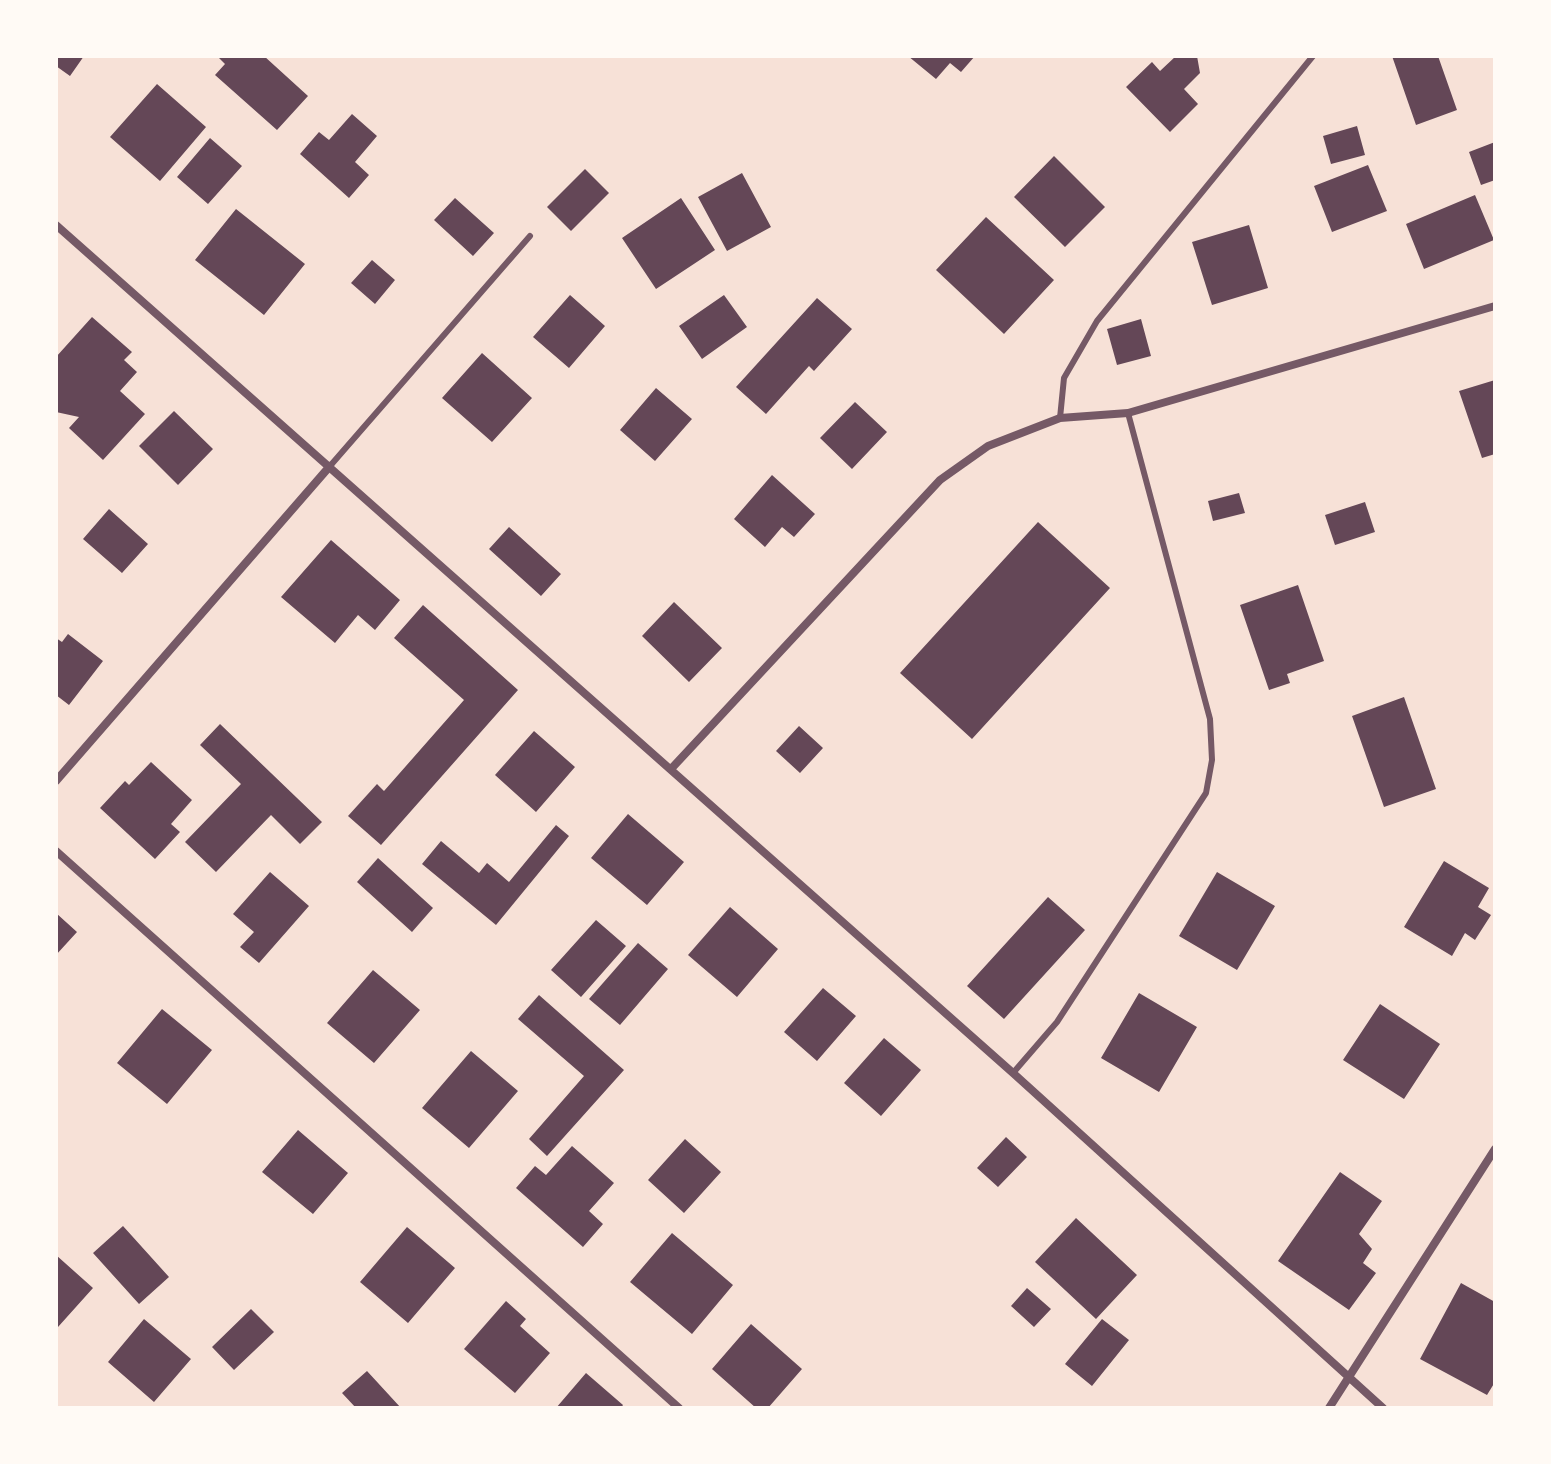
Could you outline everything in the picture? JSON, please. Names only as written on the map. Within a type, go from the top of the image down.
[{"type":"street","points":[[56,225],[1013,1073],[1383,1408]]},
{"type":"street","points":[[671,769],[940,480],[988,446],[1060,418],[1128,413],[1495,306]]},
{"type":"street","points":[[56,781],[330,466]]},
{"type":"street","points":[[56,851],[679,1408]]},
{"type":"street","points":[[1329,1408],[1495,1149]]},
{"type":"lane","points":[[1060,418],[1064,378],[1097,321],[1313,56]]},
{"type":"lane","points":[[330,466],[530,236]]},
{"type":"lane","points":[[1013,1073],[1057,1022],[1206,793],[1212,760],[1210,719],[1128,413]]},
{"type":"building","points":[[56,56],[84,56],[70,76],[56,66]]},
{"type":"building","points":[[217,56],[264,56],[308,96],[277,130],[215,75],[225,64]]},
{"type":"building","points":[[908,56],[975,56],[961,72],[950,63],[936,79]]},
{"type":"building","points":[[1176,56],[1197,56],[1200,73],[1184,89],[1198,104],[1170,132],[1126,87],[1152,62],[1160,71]]},
{"type":"building","points":[[1392,56],[1438,56],[1457,110],[1416,125]]},
{"type":"building","points":[[157,84],[206,127],[160,181],[110,137]]},
{"type":"building","points":[[352,114],[377,136],[355,162],[369,175],[349,198],[300,154],[319,132],[329,140]]},
{"type":"building","points":[[1357,126],[1365,155],[1331,164],[1323,136]]},
{"type":"building","points":[[210,138],[242,166],[208,204],[177,177]]},
{"type":"building","points":[[1495,142],[1495,180],[1481,185],[1469,152]]},
{"type":"building","points":[[1054,156],[1105,207],[1065,247],[1014,197]]},
{"type":"building","points":[[1368,165],[1387,211],[1332,232],[1314,186]]},
{"type":"building","points":[[585,169],[609,193],[571,231],[547,207]]},
{"type":"building","points":[[742,173],[771,227],[727,251],[698,197]]},
{"type":"building","points":[[1475,195],[1494,240],[1424,269],[1406,224]]},
{"type":"building","points":[[455,198],[494,233],[473,256],[434,220]]},
{"type":"building","points":[[681,198],[715,250],[656,289],[622,238]]},
{"type":"building","points":[[236,209],[305,264],[264,315],[195,260]]},
{"type":"building","points":[[986,217],[1054,280],[1004,334],[936,270]]},
{"type":"building","points":[[1249,225],[1268,288],[1212,305],[1192,242]]},
{"type":"building","points":[[372,260],[395,280],[375,304],[351,283]]},
{"type":"building","points":[[570,295],[605,326],[569,368],[533,337]]},
{"type":"building","points":[[724,295],[747,327],[702,359],[679,326]]},
{"type":"building","points":[[817,298],[852,329],[814,371],[809,366],[766,414],[736,387]]},
{"type":"building","points":[[92,317],[132,352],[124,360],[137,372],[120,391],[145,414],[103,460],[69,428],[79,417],[56,412],[56,357]]},
{"type":"building","points":[[1141,319],[1151,356],[1117,365],[1107,329]]},
{"type":"building","points":[[482,353],[532,398],[492,442],[442,398]]},
{"type":"building","points":[[1495,380],[1495,454],[1482,458],[1459,391]]},
{"type":"building","points":[[656,388],[692,419],[655,461],[620,430]]},
{"type":"building","points":[[855,402],[887,432],[852,469],[820,438]]},
{"type":"building","points":[[174,411],[213,449],[178,485],[139,446]]},
{"type":"building","points":[[772,475],[815,514],[794,537],[782,527],[765,547],[734,519]]},
{"type":"building","points":[[1239,493],[1245,513],[1213,521],[1208,501]]},
{"type":"building","points":[[1365,502],[1375,532],[1335,545],[1325,515]]},
{"type":"building","points":[[109,509],[148,544],[122,573],[83,539]]},
{"type":"building","points":[[1038,522],[1110,588],[972,739],[900,673]]},
{"type":"building","points":[[509,527],[561,574],[541,596],[489,549]]},
{"type":"building","points":[[331,540],[400,600],[375,630],[358,615],[335,643],[281,597]]},
{"type":"building","points":[[1298,585],[1324,661],[1287,674],[1290,683],[1269,690],[1240,605]]},
{"type":"building","points":[[674,602],[722,648],[689,682],[642,636]]},
{"type":"building","points":[[423,605],[518,690],[381,845],[348,816],[377,784],[384,791],[464,700],[394,638]]},
{"type":"building","points":[[68,634],[103,661],[69,705],[56,695],[56,638],[62,642]]},
{"type":"building","points":[[1404,697],[1436,789],[1384,807],[1352,716]]},
{"type":"building","points":[[220,724],[322,822],[300,844],[271,815],[216,872],[185,842],[241,784],[200,745]]},
{"type":"building","points":[[799,726],[823,748],[800,773],[776,751]]},
{"type":"building","points":[[534,731],[575,767],[536,812],[495,775]]},
{"type":"building","points":[[151,762],[192,800],[171,824],[180,832],[155,859],[100,808],[125,781],[129,785]]},
{"type":"building","points":[[628,814],[684,862],[647,905],[591,858]]},
{"type":"building","points":[[556,825],[569,836],[496,925],[422,864],[441,841],[479,873],[487,863],[509,882]]},
{"type":"building","points":[[378,858],[433,908],[412,932],[357,882]]},
{"type":"building","points":[[1444,861],[1489,888],[1478,907],[1491,915],[1475,940],[1465,933],[1452,956],[1404,927]]},
{"type":"building","points":[[270,872],[309,906],[259,963],[240,947],[254,932],[233,914]]},
{"type":"building","points":[[1217,872],[1275,906],[1237,970],[1179,936]]},
{"type":"building","points":[[1048,897],[1085,930],[1004,1019],[967,986]]},
{"type":"building","points":[[730,907],[778,949],[737,997],[688,955]]},
{"type":"building","points":[[56,913],[77,932],[56,955]]},
{"type":"building","points":[[596,920],[626,946],[581,997],[551,970]]},
{"type":"building","points":[[638,943],[668,969],[620,1025],[589,999]]},
{"type":"building","points":[[373,970],[420,1010],[374,1063],[327,1023]]},
{"type":"building","points":[[823,988],[856,1016],[817,1061],[784,1032]]},
{"type":"building","points":[[1139,993],[1197,1027],[1159,1092],[1101,1058]]},
{"type":"building","points":[[539,995],[624,1070],[547,1156],[529,1139],[584,1076],[518,1019]]},
{"type":"building","points":[[1380,1004],[1440,1044],[1404,1099],[1343,1060]]},
{"type":"building","points":[[162,1009],[212,1050],[167,1104],[117,1063]]},
{"type":"building","points":[[884,1038],[921,1070],[881,1116],[844,1083]]},
{"type":"building","points":[[471,1051],[518,1091],[469,1148],[422,1108]]},
{"type":"building","points":[[298,1130],[348,1173],[313,1214],[262,1172]]},
{"type":"building","points":[[1006,1137],[1027,1157],[998,1187],[977,1168]]},
{"type":"building","points":[[685,1139],[721,1172],[684,1213],[648,1180]]},
{"type":"building","points":[[572,1146],[614,1183],[589,1211],[603,1224],[583,1247],[516,1188],[535,1166],[546,1175]]},
{"type":"building","points":[[1340,1172],[1382,1201],[1359,1234],[1372,1249],[1363,1263],[1376,1273],[1349,1310],[1278,1261]]},
{"type":"building","points":[[1076,1218],[1137,1275],[1096,1319],[1035,1262]]},
{"type":"building","points":[[123,1226],[169,1277],[139,1304],[93,1253]]},
{"type":"building","points":[[407,1227],[455,1268],[408,1323],[360,1282]]},
{"type":"building","points":[[672,1233],[733,1285],[692,1334],[630,1282]]},
{"type":"building","points":[[56,1255],[93,1288],[58,1327],[56,1325]]},
{"type":"building","points":[[1461,1283],[1495,1302],[1495,1382],[1487,1395],[1420,1359]]},
{"type":"building","points":[[1027,1288],[1051,1309],[1034,1327],[1011,1306]]},
{"type":"building","points":[[506,1301],[526,1319],[520,1326],[550,1353],[515,1393],[464,1349]]},
{"type":"building","points":[[251,1309],[274,1332],[234,1370],[212,1347]]},
{"type":"building","points":[[144,1319],[191,1359],[154,1402],[108,1362]]},
{"type":"building","points":[[1102,1319],[1129,1340],[1092,1386],[1065,1364]]},
{"type":"building","points":[[751,1324],[802,1369],[768,1408],[756,1408],[712,1369]]},
{"type":"building","points":[[367,1371],[401,1408],[356,1408],[342,1393]]},
{"type":"building","points":[[586,1373],[623,1405],[621,1408],[556,1408]]}]
